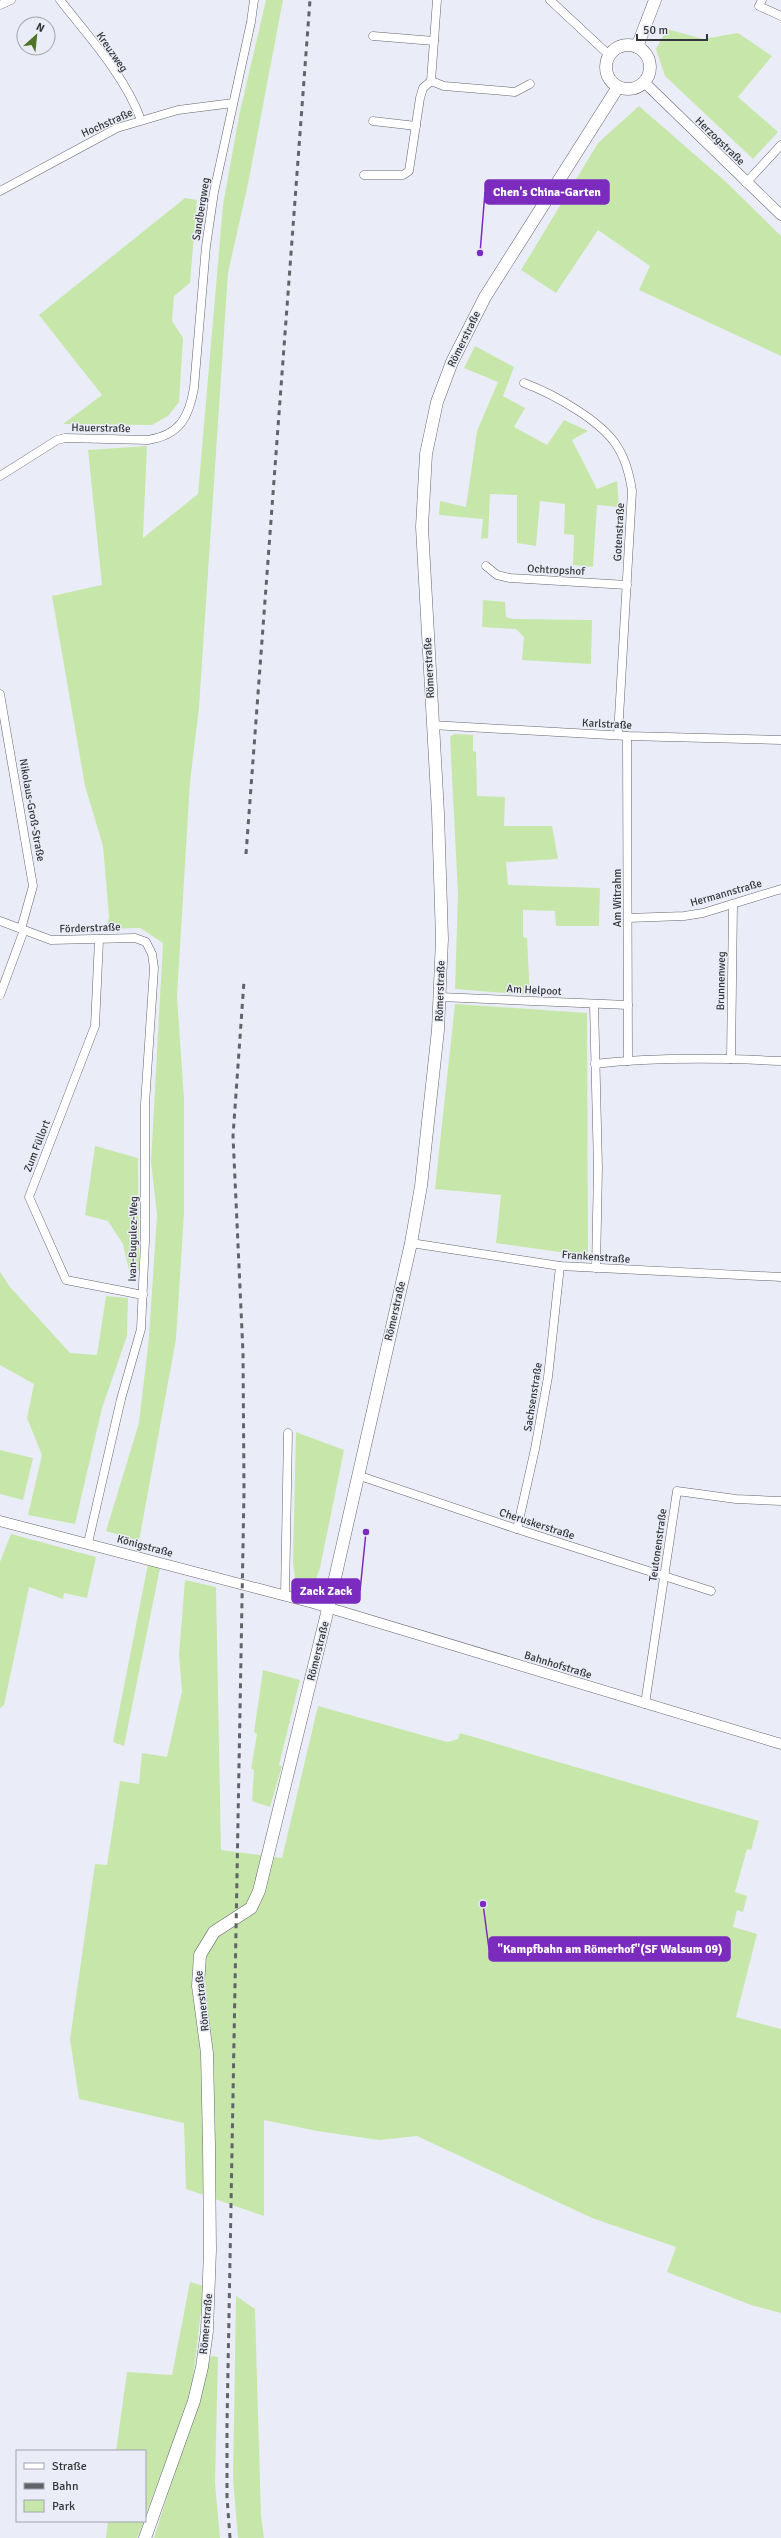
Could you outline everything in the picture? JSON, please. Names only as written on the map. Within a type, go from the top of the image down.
[{"type":"main road","points":[[637,47],[655,0]]},
{"type":"main road","points":[[631,45],[637,47],[643,51],[649,63],[648,76],[644,82],[632,89],[618,87],[607,76],[605,69],[609,55],[619,46],[631,45]]},
{"type":"main road","name":"Römerstraße","points":[[145,2538],[194,2401],[202,2367],[209,2291],[210,2250],[207,2053],[198,1986],[200,1955],[214,1932],[245,1913],[255,1901],[328,1609],[357,1475],[412,1243],[426,1139],[440,997],[442,906],[422,527],[426,454],[437,402],[452,362],[486,296],[618,87]]},
{"type":"street","points":[[0,5],[11,0]]},
{"type":"street","name":"Kreuzweg","points":[[60,0],[94,43],[134,101],[140,120]]},
{"type":"street","name":"Sandbergweg","points":[[183,423],[190,409],[194,388],[206,246],[214,192],[254,0]]},
{"type":"street","points":[[364,175],[403,175],[410,171],[420,98],[423,88],[432,81],[438,0]]},
{"type":"street","points":[[550,0],[609,55]]},
{"type":"street","points":[[762,0],[759,6],[781,16]]},
{"type":"street","points":[[373,36],[434,41]]},
{"type":"street","points":[[432,81],[444,86],[515,92],[530,84]]},
{"type":"street","name":"Herzogstraße","points":[[644,82],[746,183],[781,215]]},
{"type":"street","name":"Hochstraße","points":[[0,191],[117,128],[178,110],[233,103]]},
{"type":"street","points":[[373,121],[416,126]]},
{"type":"street","points":[[746,183],[781,145]]},
{"type":"street","name":"Gotenstraße","points":[[524,383],[559,398],[601,426],[621,452],[629,471],[632,490],[628,585],[618,735]]},
{"type":"street","name":"Hauerstraße","points":[[0,476],[57,440],[66,438],[148,440],[158,438],[183,423]]},
{"type":"street","name":"Ochtropshof","points":[[486,566],[497,575],[512,578],[628,585]]},
{"type":"street","name":"Nikolaus-Groß-Straße","points":[[0,694],[33,886],[22,930],[0,995]]},
{"type":"street","name":"Karlstraße","points":[[432,725],[627,736],[781,740]]},
{"type":"street","name":"Am Witrahm","points":[[627,736],[628,1061]]},
{"type":"street","name":"Hermannstraße","points":[[628,918],[684,916],[734,904],[781,889]]},
{"type":"street","name":"Brunnenweg","points":[[731,1059],[734,904]]},
{"type":"street","name":"Förderstraße","points":[[0,921],[51,940],[135,938]]},
{"type":"street","name":"Ivan-Bugulez-Weg","points":[[88,1543],[121,1399],[137,1347],[143,1295],[145,1104],[154,968],[152,954],[146,942],[135,938]]},
{"type":"street","name":"Zum Füllort","points":[[99,940],[95,1026],[29,1197],[66,1280],[143,1295]]},
{"type":"street","name":"Am Helpoot","points":[[440,997],[594,1004],[628,1004]]},
{"type":"street","points":[[594,1004],[598,1168],[596,1268]]},
{"type":"street","points":[[595,1064],[628,1061],[731,1059],[781,1061]]},
{"type":"street","name":"Frankenstraße","points":[[412,1243],[560,1266],[781,1277]]},
{"type":"street","name":"Sachsenstraße","points":[[517,1530],[535,1449],[548,1377],[560,1266]]},
{"type":"street","points":[[285,1595],[288,1433]]},
{"type":"street","name":"Cheruskerstraße","points":[[357,1475],[517,1530],[711,1591]]},
{"type":"street","name":"Teutonenstraße","points":[[646,1704],[677,1491],[736,1499],[781,1501]]},
{"type":"street","name":"Königstraße","points":[[0,1521],[285,1595],[328,1609]]},
{"type":"street","name":"Bahnhofstraße","points":[[328,1609],[781,1744]]},
{"type":"green space","points":[[266,0],[283,0],[248,184],[228,273],[199,707],[190,782],[177,996],[184,1099],[184,1214],[176,1339],[139,1541],[106,1531],[139,1423],[149,1337],[157,1215],[151,1162],[163,943],[140,928],[106,929],[109,917],[103,846],[85,786],[52,596],[102,585],[88,450],[147,446],[143,538],[198,494],[223,205],[239,116]]},
{"type":"green space","points":[[667,29],[703,39],[738,33],[772,56],[738,97],[778,132],[753,159],[665,76],[656,49]]},
{"type":"green space","points":[[639,106],[725,181],[781,236],[781,356],[639,290],[650,266],[598,230],[556,293],[521,270],[598,143]]},
{"type":"green space","points":[[185,198],[197,200],[190,283],[174,296],[172,321],[183,338],[179,402],[168,416],[152,425],[63,424],[102,395],[39,315]]},
{"type":"green space","points":[[475,346],[514,367],[503,396],[525,408],[514,427],[547,445],[564,420],[588,431],[572,440],[597,489],[617,481],[619,507],[597,505],[593,567],[573,565],[574,535],[564,534],[565,504],[540,501],[536,546],[517,543],[517,495],[490,494],[488,538],[481,539],[483,519],[439,515],[440,501],[466,507],[477,431],[498,382],[464,368]]},
{"type":"green space","points":[[483,600],[505,602],[506,617],[513,619],[592,620],[591,664],[522,660],[524,637],[516,629],[482,627]]},
{"type":"green space","points":[[454,734],[473,735],[473,751],[476,752],[477,796],[505,797],[504,826],[552,826],[558,859],[506,862],[508,885],[600,888],[599,926],[556,926],[555,911],[523,910],[523,937],[527,938],[530,995],[455,989],[458,894],[450,737]]},
{"type":"green space","points":[[455,1004],[587,1013],[588,1256],[496,1243],[501,1195],[435,1189]]},
{"type":"green space","points":[[95,1146],[138,1158],[139,1270],[129,1270],[123,1244],[108,1221],[85,1215]]},
{"type":"green space","points":[[0,1272],[10,1287],[70,1353],[97,1355],[106,1296],[128,1298],[127,1336],[102,1408],[75,1524],[28,1515],[42,1455],[27,1418],[34,1384],[0,1365]]},
{"type":"green space","points":[[296,1432],[344,1450],[320,1568],[315,1582],[305,1585],[295,1578],[293,1563]]},
{"type":"green space","points":[[0,1450],[33,1458],[23,1500],[0,1494]]},
{"type":"green space","points":[[11,1534],[96,1557],[87,1598],[64,1593],[63,1599],[29,1587],[4,1705],[0,1708],[0,1562]]},
{"type":"green space","points":[[148,1564],[160,1568],[124,1746],[113,1742]]},
{"type":"green space","points":[[185,1580],[216,1587],[221,1850],[282,1858],[318,1706],[447,1742],[458,1739],[460,1733],[759,1821],[751,1850],[747,1849],[735,1892],[747,1896],[743,1912],[737,1910],[733,1927],[757,1934],[736,2017],[781,2029],[781,2313],[751,2305],[667,2272],[676,2247],[592,2218],[417,2136],[379,2140],[317,2131],[264,2120],[264,2216],[186,2189],[184,2123],[79,2099],[70,2039],[95,1864],[107,1865],[120,1781],[139,1784],[142,1753],[167,1757],[182,1691],[179,1655]]},
{"type":"green space","points":[[263,1670],[300,1680],[279,1765],[282,1766],[270,1807],[252,1801],[254,1770],[251,1769],[257,1734],[254,1732]]},
{"type":"green space","points":[[190,2282],[204,2286],[191,2394],[146,2514],[146,2450],[116,2450],[127,2372],[172,2375]]},
{"type":"green space","points":[[236,2296],[255,2309],[261,2516],[264,2538],[238,2538],[233,2479]]},
{"type":"green space","points":[[211,2356],[218,2357],[215,2483],[220,2538],[154,2538]]},
{"type":"green space","points":[[108,2522],[144,2522],[137,2538],[106,2538]]},
{"type":"railway","points":[[246,854],[310,0]]},
{"type":"railway","points":[[230,2538],[227,2497],[227,2425],[244,1491],[243,1353],[233,1136],[244,981]]},
{"type":"place","name":"Chen's China-Garten","points":[[480,253]]},
{"type":"place","name":"Zack Zack","points":[[366,1532]]},
{"type":"place","name":"\"Kampfbahn am Römerhof\"(SF Walsum 09)","points":[[483,1904]]}]
